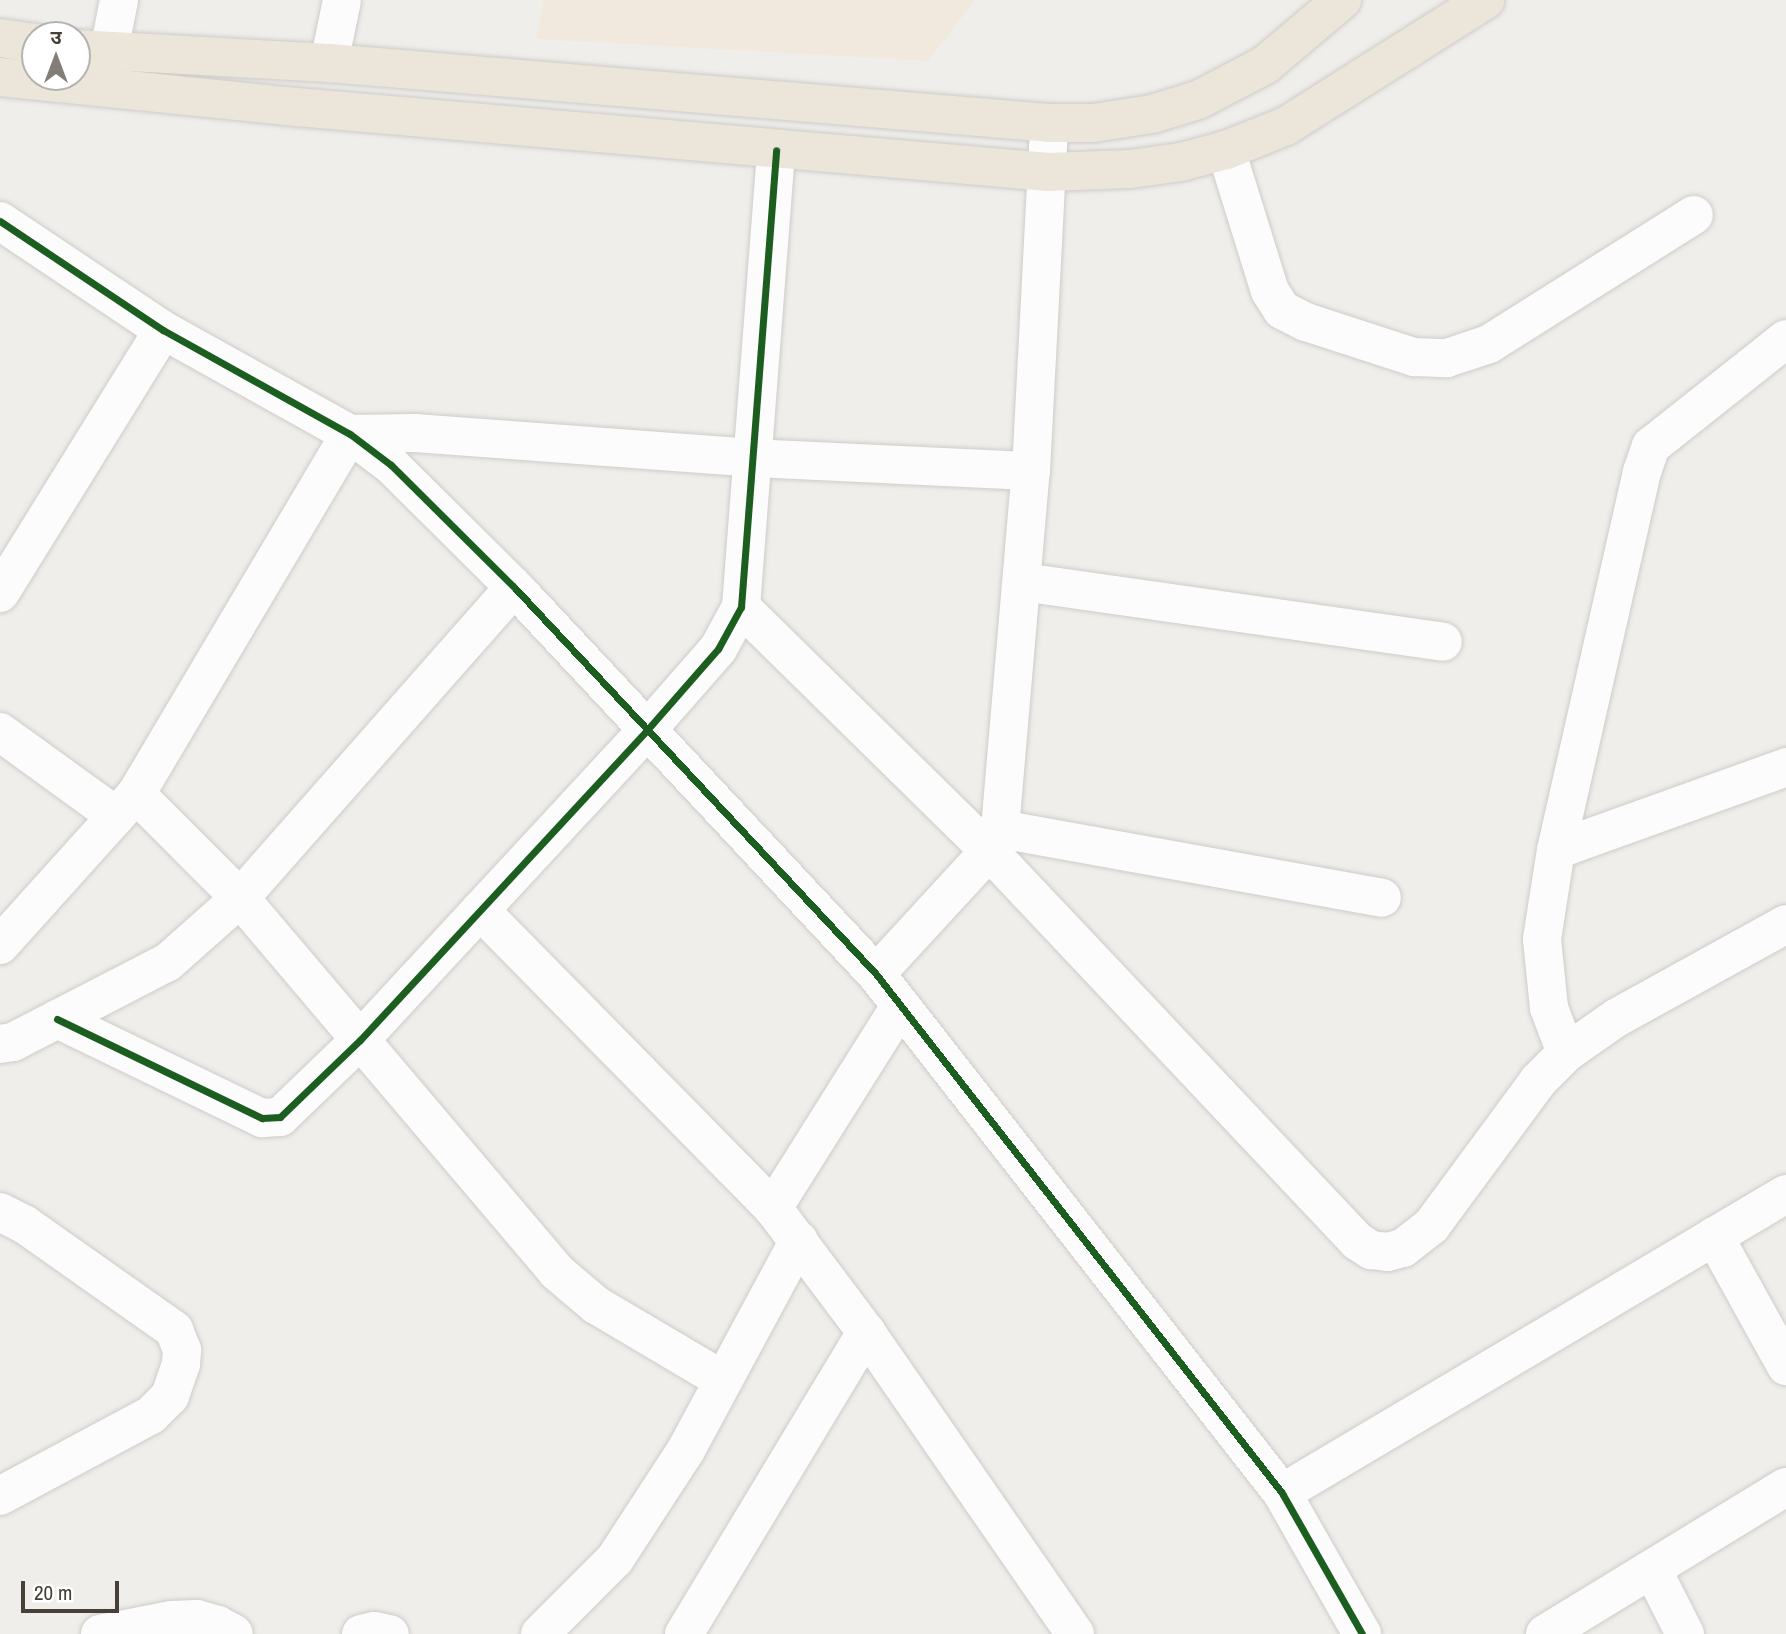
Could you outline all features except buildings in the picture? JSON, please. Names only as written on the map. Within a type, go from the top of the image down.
[{"type":"highway","points":[[93,50],[329,63],[1049,123],[1093,123],[1152,114],[1198,100],[1265,65],[1342,0]]},
{"type":"highway","points":[[0,76],[285,106],[776,150],[1048,172],[1130,169],[1181,162],[1226,150],[1286,126],[1485,0]]},
{"type":"highway","points":[[0,38],[21,41]]},
{"type":"street","points":[[93,50],[119,0]]},
{"type":"street","points":[[329,63],[342,0]]},
{"type":"street","points":[[876,974],[994,840],[1023,582],[1049,123]]},
{"type":"street","points":[[57,1019],[262,1118],[280,1117],[360,1040],[647,730],[718,649],[741,607],[776,150]]},
{"type":"street","points":[[1226,150],[1270,290],[1282,310],[1306,322],[1414,357],[1447,358],[1489,344],[1694,215]]},
{"type":"street","points":[[0,221],[163,330],[351,434],[391,464],[514,587],[876,974],[1282,1493],[1362,1634]]},
{"type":"street","points":[[0,593],[163,330]]},
{"type":"street","points":[[1566,1053],[1549,1008],[1542,939],[1556,850],[1642,472],[1651,446],[1786,338]]},
{"type":"street","points":[[351,434],[415,433],[753,458],[1031,471]]},
{"type":"street","points":[[0,945],[126,805],[351,434]]},
{"type":"street","points":[[1023,582],[1443,642]]},
{"type":"street","points":[[0,1044],[13,1042],[168,962],[240,898],[514,587]]},
{"type":"street","points":[[741,607],[994,840],[1357,1241],[1371,1250],[1387,1252],[1403,1248],[1432,1225],[1538,1081],[1566,1053],[1616,1018],[1786,924]]},
{"type":"street","points":[[0,732],[126,805],[240,898],[557,1272],[596,1305],[723,1380]]},
{"type":"street","points":[[1556,850],[1786,767]]},
{"type":"street","points":[[994,840],[1382,898]]},
{"type":"street","points":[[480,910],[773,1208],[866,1332],[1075,1634]]},
{"type":"street","points":[[773,1208],[900,1006]]},
{"type":"street","points":[[1282,1493],[1786,1194]]},
{"type":"street","points":[[0,1212],[24,1224],[174,1330],[183,1350],[170,1396],[151,1415],[0,1496]]},
{"type":"street","points":[[1714,1237],[1786,1366]]},
{"type":"street","points":[[540,1634],[615,1559],[686,1450],[799,1240]]},
{"type":"street","points":[[684,1634],[866,1332]]},
{"type":"street","points":[[1545,1634],[1786,1487]]},
{"type":"street","points":[[1652,1569],[1685,1634]]},
{"type":"street","points":[[100,1634],[171,1620],[197,1619],[218,1625],[234,1634]]},
{"type":"street","points":[[361,1634],[374,1631],[390,1634]]},
{"type":"shaded area","points":[[544,0],[975,0],[928,61],[536,39]]},
{"type":"cycle path","points":[[57,1019],[262,1118],[280,1117],[360,1040],[647,730],[718,649],[741,607],[776,150]]},
{"type":"cycle path","points":[[0,221],[163,330],[350,434],[391,465],[514,587],[876,974],[1282,1493],[1362,1634]]}]
